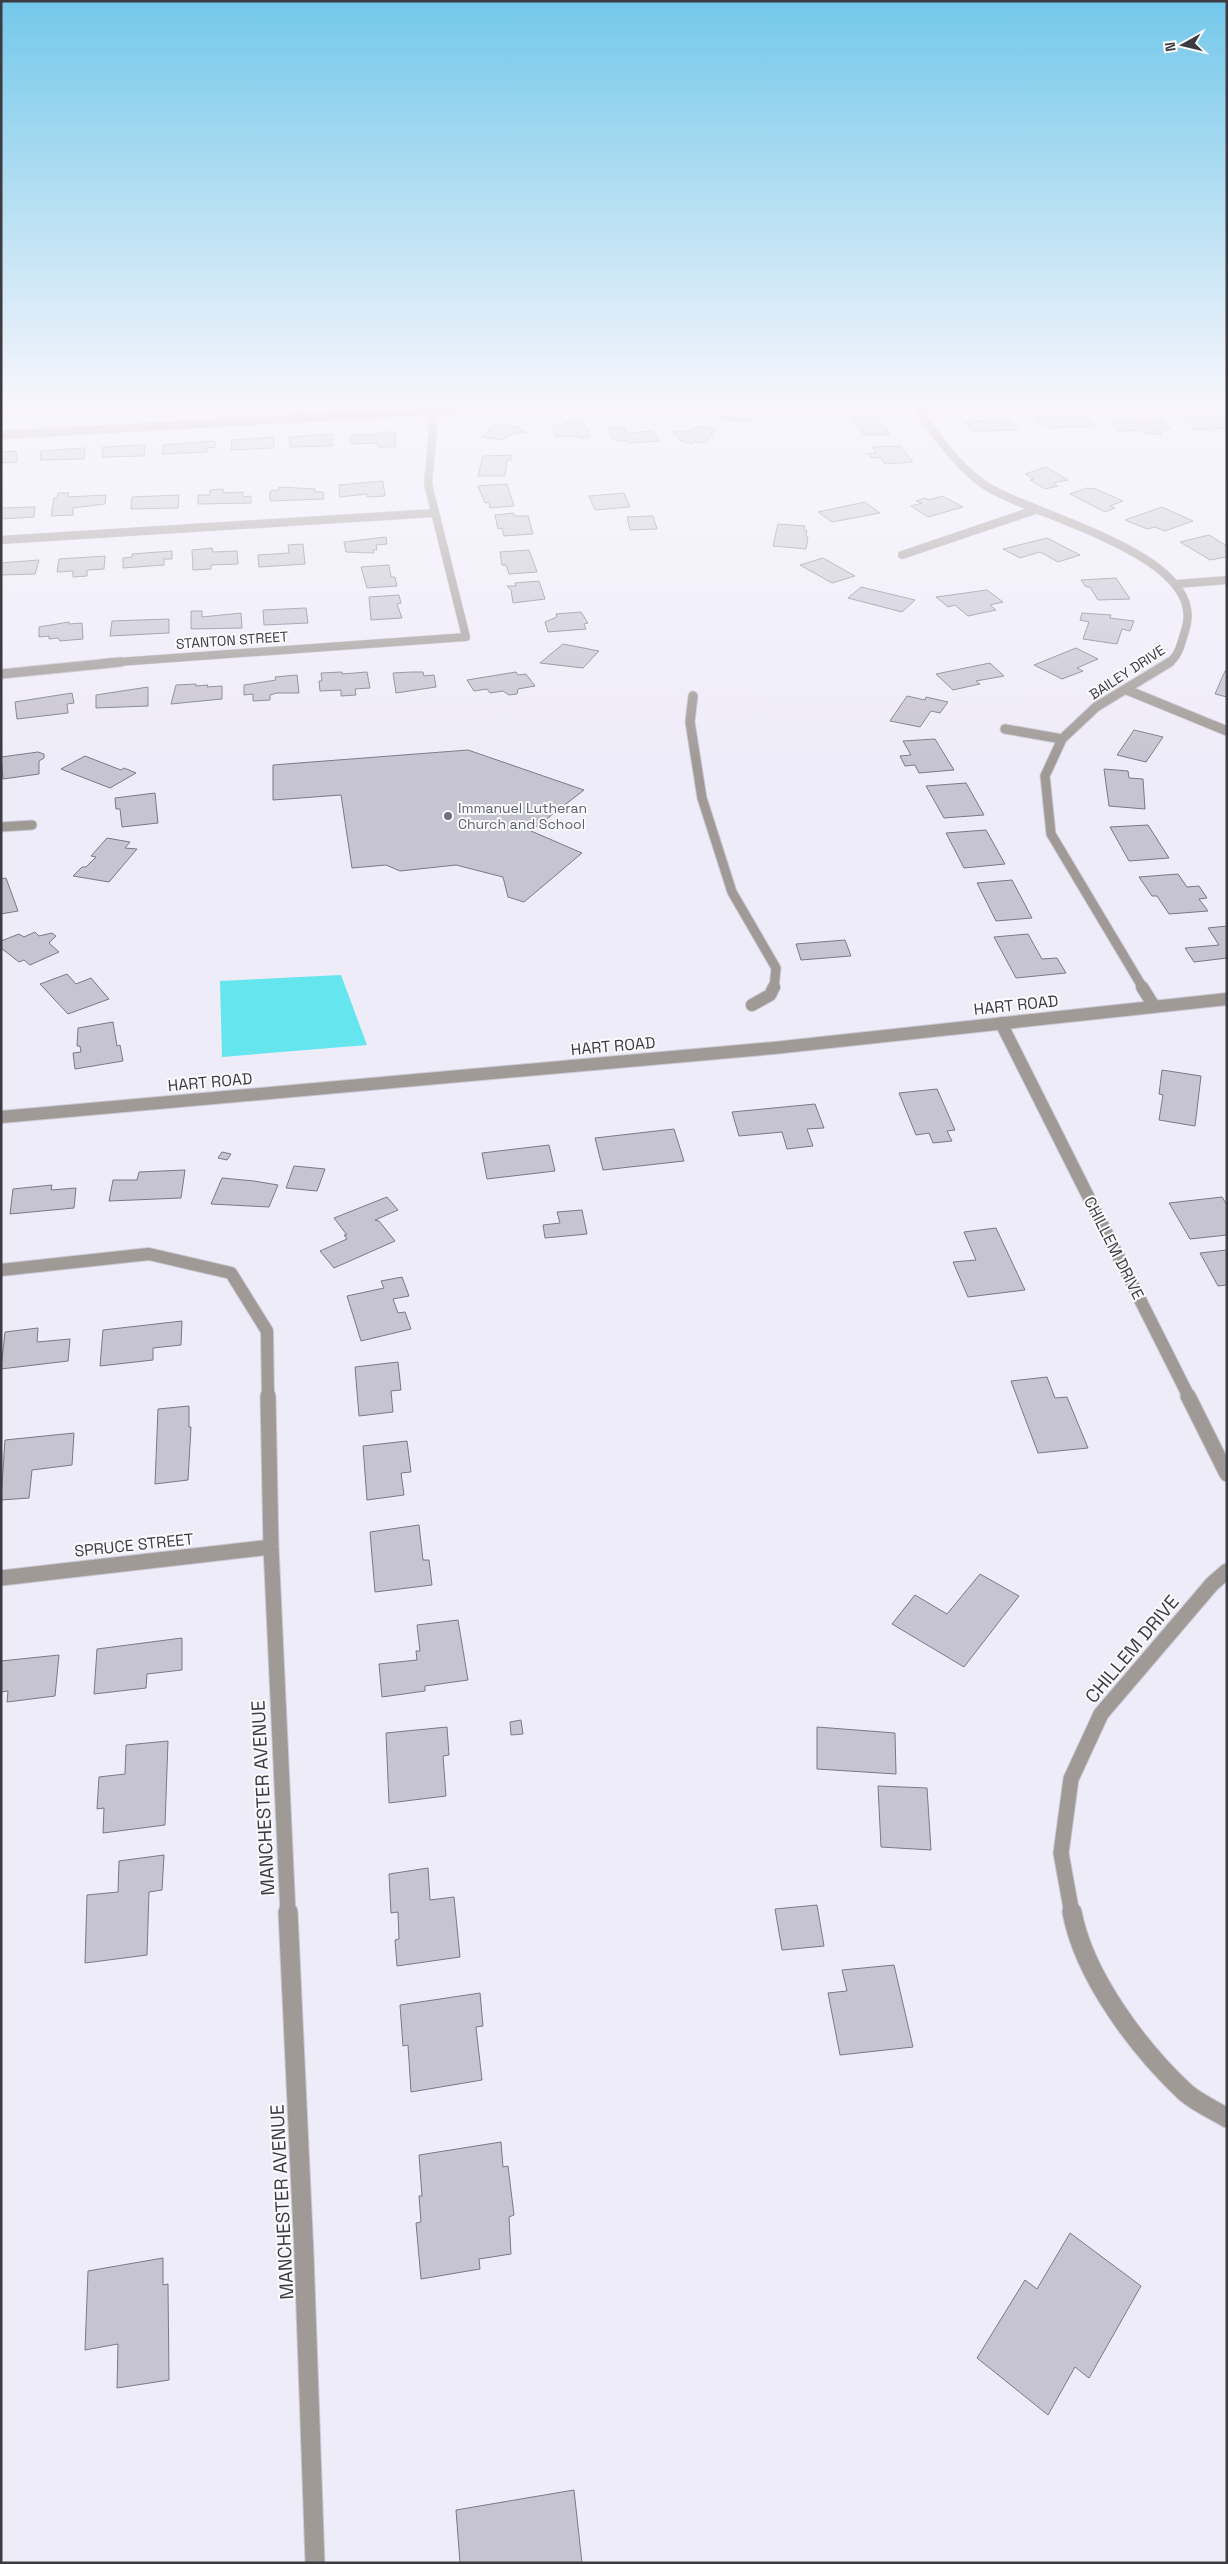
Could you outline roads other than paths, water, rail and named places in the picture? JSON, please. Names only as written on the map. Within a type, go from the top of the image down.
[{"type":"street","points":[[1,540],[247,525]]},
{"type":"street","name":"STANTON STREET","points":[[1,674],[94,664],[466,637],[437,525]]},
{"type":"street","points":[[902,555],[992,525]]},
{"type":"street","name":"BAILEY DRIVE","points":[[1075,525],[1116,540],[1153,564],[1176,584],[1186,603],[1188,622],[1175,660],[1096,707],[1062,739],[1045,776],[1051,834],[1154,1006]]},
{"type":"street","points":[[1176,584],[1227,580]]},
{"type":"street","points":[[1127,690],[1227,732]]},
{"type":"street","points":[[693,696],[690,722],[702,798],[732,892],[776,968],[775,985],[770,995],[752,1005]]},
{"type":"street","points":[[1005,729],[1062,739]]},
{"type":"street","points":[[1,827],[32,825]]},
{"type":"street","name":"HART ROAD","points":[[1,1117],[764,1049],[1227,999]]},
{"type":"street","name":"CHILLEM DRIVE","points":[[1001,1023],[1227,1474]]},
{"type":"street","name":"MANCHESTER AVENUE","points":[[1,1270],[149,1254],[231,1272],[267,1332],[271,1548],[304,2254],[315,2563]]},
{"type":"street","name":"SPRUCE STREET","points":[[1,1578],[271,1548]]},
{"type":"street","name":"CHILLEM DRIVE","points":[[1227,1571],[1212,1584],[1101,1714],[1071,1778],[1061,1853],[1074,1924],[1099,1985],[1140,2043],[1186,2093],[1227,2118]]},
{"type":"water","points":[[341,975],[367,1045],[222,1057],[220,981]]},
{"type":"place","name":"Immanuel Lutheran Church and School","points":[[448,816]]}]
